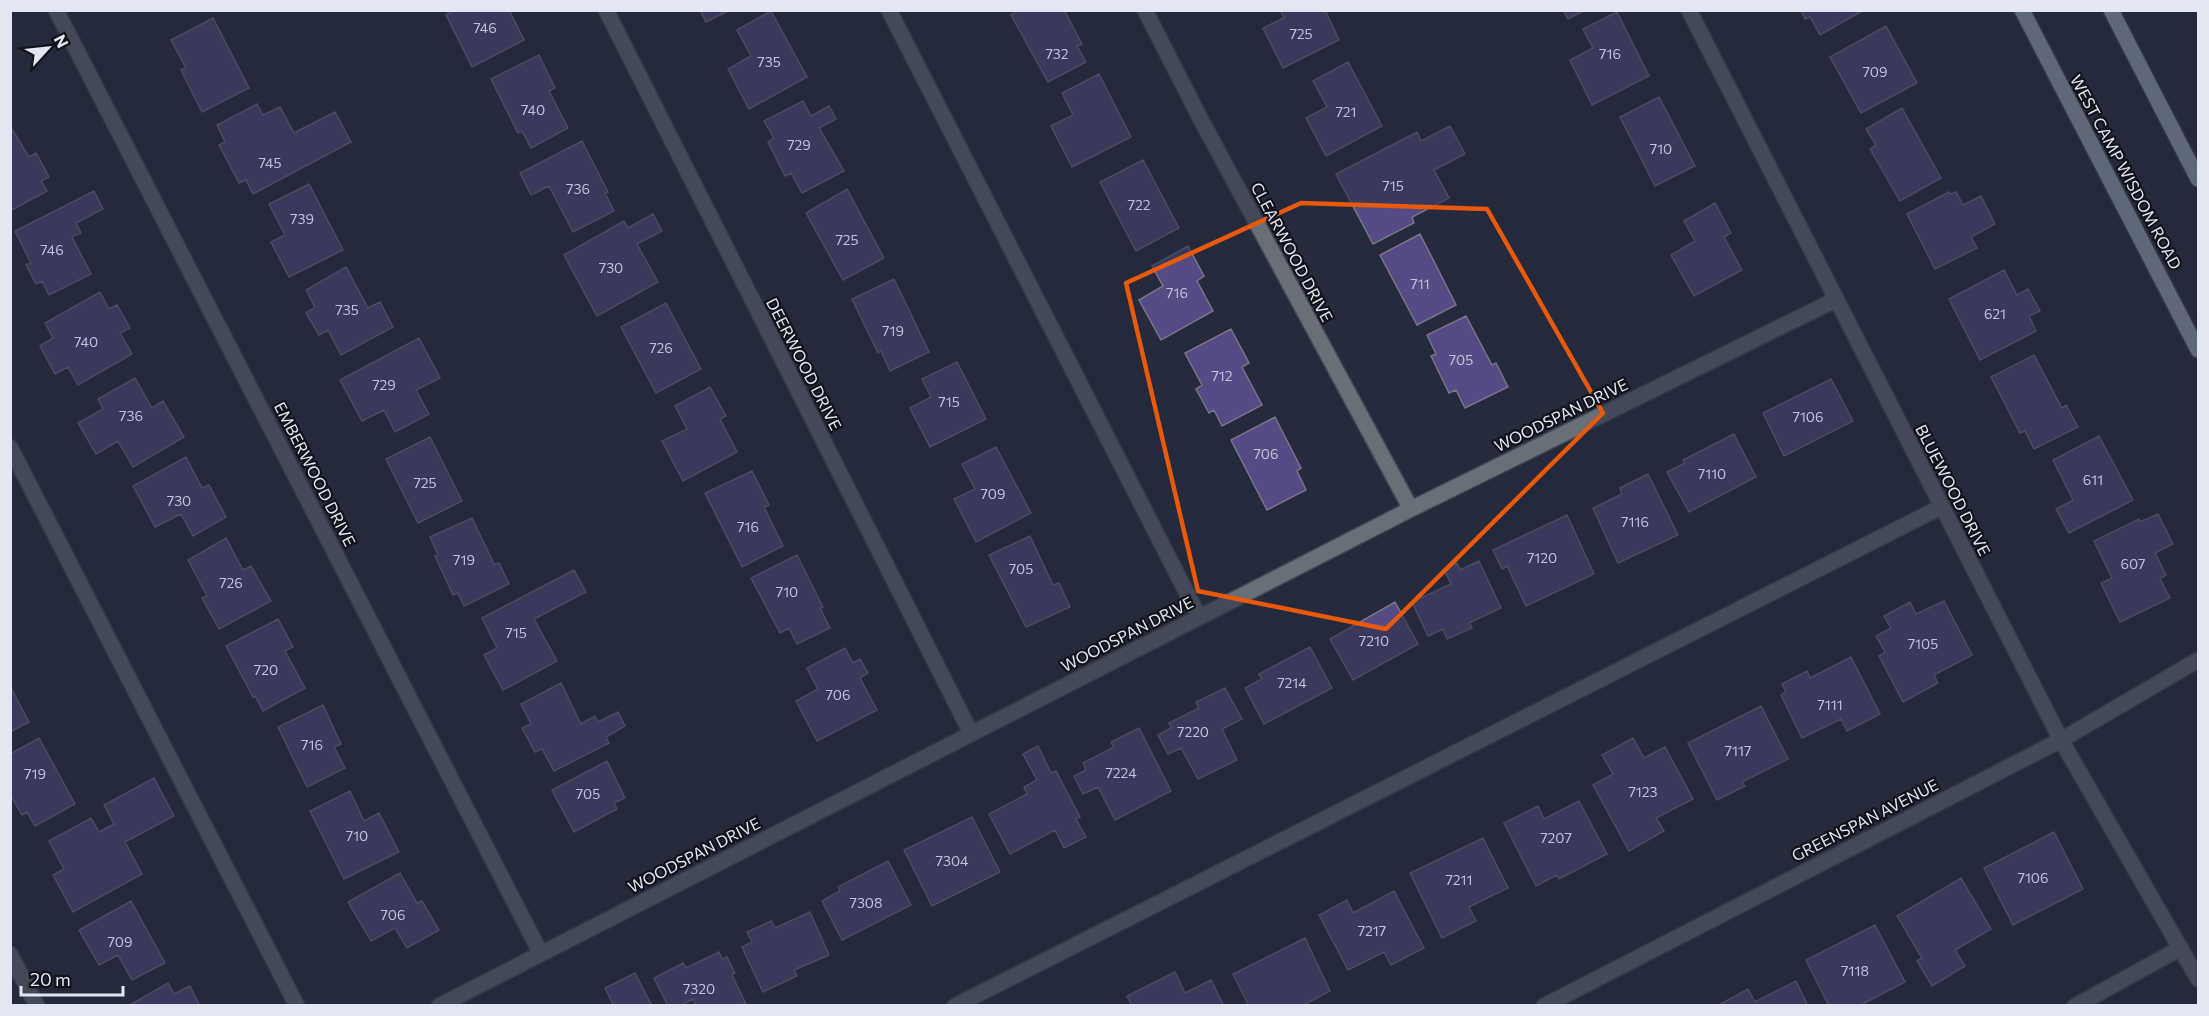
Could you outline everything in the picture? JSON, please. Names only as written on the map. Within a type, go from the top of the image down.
[{"type":"main road","name":"WEST CAMP WISDOM ROAD","points":[[2022,10],[2199,350]]},
{"type":"main road","points":[[2111,10],[2199,179]]},
{"type":"street","name":"EMBERWOOD DRIVE","points":[[56,10],[541,954]]},
{"type":"street","name":"DEERWOOD DRIVE","points":[[606,10],[971,733]]},
{"type":"street","points":[[889,10],[1199,617]]},
{"type":"street","name":"CLEARWOOD DRIVE","points":[[1146,10],[1200,118],[1410,509]]},
{"type":"street","name":"BLUEWOOD DRIVE","points":[[1689,10],[2061,740],[2199,979]]},
{"type":"street","name":"WOODSPAN DRIVE","points":[[439,1005],[1410,509],[1835,300]]},
{"type":"street","points":[[10,447],[297,1005]]},
{"type":"street","points":[[955,1005],[1941,507]]},
{"type":"street","name":"GREENSPAN AVENUE","points":[[1544,1005],[2061,740],[2199,660]]},
{"type":"street","points":[[2075,1005],[2181,948]]},
{"type":"street","points":[[10,954],[37,1005]]},
{"type":"highlighted area","points":[[1301,203],[1487,209],[1603,413],[1386,629],[1198,591],[1126,283]]},
{"type":"building","points":[[454,10],[509,10],[524,40],[472,67],[446,15]]},
{"type":"building","points":[[700,10],[730,10],[706,22]]},
{"type":"building","points":[[1019,10],[1064,10],[1082,44],[1077,46],[1086,62],[1048,82],[1011,15]]},
{"type":"building","points":[[1280,10],[1325,10],[1339,40],[1283,68],[1263,28],[1284,18]]},
{"type":"building","points":[[1563,10],[1585,10],[1568,19]]},
{"type":"building","points":[[1801,10],[1862,11],[1820,35],[1810,17],[1805,19]]},
{"type":"building","points":[[771,11],[807,77],[749,109],[728,69],[751,56],[737,30]]},
{"type":"building","points":[[1617,12],[1649,76],[1592,105],[1570,60],[1593,48],[1583,29]]},
{"type":"building","points":[[213,18],[249,88],[202,112],[181,70],[186,68],[171,40]]},
{"type":"building","points":[[1886,26],[1917,83],[1861,113],[1830,57]]},
{"type":"building","points":[[539,55],[555,88],[549,91],[568,128],[531,148],[522,131],[518,133],[491,79]]},
{"type":"building","points":[[1348,62],[1382,126],[1326,156],[1306,118],[1327,107],[1313,81]]},
{"type":"building","points":[[1099,74],[1131,137],[1072,167],[1051,126],[1073,115],[1062,93]]},
{"type":"building","points":[[1659,97],[1695,166],[1655,186],[1620,117]]},
{"type":"building","points":[[803,101],[811,116],[829,106],[836,119],[819,128],[844,171],[802,193],[791,173],[785,176],[768,142],[774,138],[764,121]]},
{"type":"building","points":[[257,104],[263,115],[280,107],[294,133],[335,112],[351,142],[253,194],[246,180],[239,183],[219,145],[225,142],[217,125]]},
{"type":"building","points":[[1902,108],[1941,178],[1900,201],[1870,149],[1876,145],[1866,129]]},
{"type":"building","points":[[10,126],[29,157],[36,153],[49,177],[41,181],[47,191],[10,211]]},
{"type":"building","points":[[1450,126],[1465,154],[1434,170],[1449,198],[1412,217],[1414,223],[1373,244],[1336,174],[1417,132],[1421,141]]},
{"type":"building","points":[[582,141],[608,192],[605,193],[614,211],[573,232],[549,186],[531,195],[520,173]]},
{"type":"building","points":[[1143,160],[1179,228],[1136,251],[1100,182]]},
{"type":"building","points":[[309,184],[343,250],[289,277],[271,242],[285,235],[269,204]]},
{"type":"building","points":[[847,189],[884,258],[843,280],[806,213]]},
{"type":"building","points":[[94,191],[103,209],[76,223],[81,233],[72,237],[91,274],[49,295],[42,281],[36,284],[26,265],[31,263],[15,231]]},
{"type":"building","points":[[1949,192],[1951,194],[1956,192],[1963,205],[1981,196],[1995,224],[1971,237],[1977,248],[1935,269],[1907,214]]},
{"type":"building","points":[[1715,203],[1731,233],[1724,237],[1742,270],[1694,296],[1671,255],[1695,241],[1684,221]]},
{"type":"building","points":[[653,214],[662,231],[637,244],[658,282],[597,316],[564,255],[624,221],[628,228]]},
{"type":"building","points":[[1420,234],[1456,305],[1417,325],[1380,255]]},
{"type":"building","points":[[1188,246],[1204,276],[1197,281],[1213,311],[1161,340],[1139,300],[1163,286],[1152,266]]},
{"type":"building","points":[[346,267],[368,308],[380,302],[393,327],[341,355],[328,330],[319,335],[306,313],[315,307],[306,290]]},
{"type":"building","points":[[2004,270],[2017,295],[2028,289],[2040,311],[2029,316],[2036,331],[1980,360],[1949,299]]},
{"type":"building","points":[[894,279],[929,352],[890,371],[881,351],[878,353],[852,299]]},
{"type":"building","points":[[100,292],[109,309],[117,305],[130,328],[120,333],[132,354],[78,385],[68,367],[55,374],[40,346],[53,338],[45,323]]},
{"type":"building","points":[[666,303],[701,369],[656,393],[621,327]]},
{"type":"building","points":[[1466,316],[1492,365],[1496,363],[1508,387],[1465,408],[1456,390],[1449,393],[1431,356],[1436,354],[1427,335]]},
{"type":"building","points":[[1231,329],[1249,363],[1242,367],[1262,405],[1222,426],[1214,410],[1209,413],[1196,389],[1202,385],[1185,353]]},
{"type":"building","points":[[419,338],[440,378],[416,390],[429,414],[395,432],[384,410],[362,421],[340,380]]},
{"type":"building","points":[[2034,355],[2062,408],[2066,405],[2078,427],[2034,449],[2025,431],[2020,433],[1991,377]]},
{"type":"building","points":[[957,362],[986,419],[930,447],[910,408],[931,397],[922,379]]},
{"type":"building","points":[[135,378],[152,408],[163,401],[184,437],[133,467],[118,441],[96,454],[78,423],[103,409],[98,399]]},
{"type":"building","points":[[1831,379],[1853,421],[1784,456],[1763,413]]},
{"type":"building","points":[[710,387],[726,416],[720,419],[737,452],[683,481],[662,441],[687,429],[675,406]]},
{"type":"building","points":[[1275,417],[1301,468],[1297,471],[1306,490],[1267,510],[1231,440]]},
{"type":"building","points":[[1734,434],[1756,477],[1689,512],[1667,472],[1685,463],[1683,460]]},
{"type":"building","points":[[2099,436],[2133,500],[2069,533],[2056,509],[2073,500],[2053,460]]},
{"type":"building","points":[[430,437],[462,501],[418,523],[386,459]]},
{"type":"building","points":[[996,447],[1031,513],[976,542],[954,499],[975,489],[962,464]]},
{"type":"building","points":[[186,457],[202,488],[209,485],[226,517],[193,536],[181,514],[155,527],[133,486]]},
{"type":"building","points":[[752,471],[769,505],[764,507],[783,546],[742,567],[705,493]]},
{"type":"building","points":[[1648,474],[1678,535],[1618,563],[1593,508],[1622,494],[1620,488]]},
{"type":"building","points":[[2158,514],[2173,544],[2155,553],[2166,575],[2160,579],[2170,598],[2120,622],[2101,583],[2112,578],[2094,541],[2139,519],[2140,522]]},
{"type":"building","points":[[1567,515],[1594,574],[1526,606],[1507,566],[1502,569],[1493,550]]},
{"type":"building","points":[[472,518],[494,564],[499,563],[509,584],[464,606],[458,593],[453,595],[435,556],[438,555],[430,537]]},
{"type":"building","points":[[1030,536],[1053,585],[1059,583],[1070,607],[1026,627],[989,555]]},
{"type":"building","points":[[226,538],[243,570],[251,566],[271,601],[219,629],[202,598],[207,596],[188,560]]},
{"type":"building","points":[[797,555],[823,607],[820,608],[830,628],[797,644],[789,628],[780,633],[751,578]]},
{"type":"building","points":[[1479,561],[1501,608],[1469,623],[1472,628],[1447,639],[1443,629],[1428,636],[1412,602],[1451,584],[1444,569],[1457,563],[1460,570]]},
{"type":"building","points":[[574,570],[586,592],[534,619],[557,661],[503,690],[484,655],[497,648],[482,618]]},
{"type":"building","points":[[1944,601],[1972,655],[1934,675],[1938,683],[1903,702],[1879,656],[1885,652],[1876,636],[1891,628],[1884,616],[1910,602],[1916,614]]},
{"type":"building","points":[[1395,602],[1418,644],[1353,680],[1330,639]]},
{"type":"building","points":[[278,619],[293,647],[285,651],[305,688],[263,711],[226,646]]},
{"type":"building","points":[[1310,647],[1332,688],[1264,724],[1245,688],[1262,679],[1259,674]]},
{"type":"building","points":[[845,648],[853,663],[860,659],[868,673],[860,678],[877,710],[817,741],[796,701],[818,689],[807,668]]},
{"type":"building","points":[[1851,657],[1880,714],[1847,731],[1841,719],[1802,738],[1781,695],[1786,692],[1782,684],[1807,671],[1810,678]]},
{"type":"building","points":[[561,683],[581,724],[595,716],[598,722],[618,712],[625,726],[606,737],[609,743],[554,771],[542,749],[535,752],[522,728],[531,724],[521,704]]},
{"type":"building","points":[[10,686],[29,722],[10,732]]},
{"type":"building","points":[[1225,688],[1242,719],[1222,729],[1237,760],[1198,779],[1181,748],[1168,754],[1158,735],[1171,728],[1169,723],[1199,708],[1196,702]]},
{"type":"building","points":[[323,705],[341,744],[334,747],[345,768],[307,787],[278,727]]},
{"type":"building","points":[[1761,706],[1788,759],[1742,782],[1745,786],[1717,800],[1688,743]]},
{"type":"building","points":[[1139,728],[1171,791],[1115,820],[1098,787],[1083,794],[1074,776],[1086,770],[1083,763],[1114,747],[1111,742]]},
{"type":"building","points":[[39,738],[75,804],[35,826],[27,812],[22,815],[10,794],[10,754]]},
{"type":"building","points":[[1633,738],[1644,758],[1665,747],[1693,799],[1656,818],[1664,831],[1629,851],[1593,785],[1613,774],[1602,755]]},
{"type":"building","points":[[1038,746],[1051,773],[1056,771],[1080,817],[1076,819],[1086,837],[1064,848],[1055,830],[1010,854],[989,814],[1027,794],[1024,787],[1037,780],[1023,754]]},
{"type":"building","points":[[607,761],[625,798],[614,803],[617,809],[574,832],[552,790]]},
{"type":"building","points":[[154,778],[174,816],[125,842],[142,874],[73,912],[53,875],[64,869],[49,841],[91,818],[99,832],[114,824],[104,805]]},
{"type":"building","points":[[350,791],[364,821],[379,813],[399,852],[344,879],[310,811]]},
{"type":"building","points":[[1579,801],[1607,854],[1559,879],[1557,875],[1536,886],[1504,823],[1538,806],[1544,819]]},
{"type":"building","points":[[972,817],[1000,872],[932,906],[904,850]]},
{"type":"building","points":[[2054,832],[2083,889],[2013,925],[1984,868]]},
{"type":"building","points":[[1483,838],[1508,888],[1469,907],[1476,921],[1442,938],[1410,873]]},
{"type":"building","points":[[888,861],[911,905],[842,940],[822,901],[840,891],[838,887]]},
{"type":"building","points":[[400,873],[417,903],[422,901],[439,930],[407,948],[395,928],[371,941],[348,902]]},
{"type":"building","points":[[1961,878],[1991,929],[1955,950],[1965,966],[1932,986],[1917,961],[1922,958],[1897,916]]},
{"type":"building","points":[[1394,891],[1424,948],[1391,965],[1384,952],[1348,970],[1319,915],[1347,900],[1353,913]]},
{"type":"building","points":[[131,901],[165,963],[132,980],[118,955],[99,965],[79,930]]},
{"type":"building","points":[[810,912],[829,955],[794,970],[797,976],[763,992],[742,947],[752,942],[747,932],[771,921],[775,928]]},
{"type":"building","points":[[1875,925],[1905,982],[1859,1006],[1829,1006],[1806,960]]},
{"type":"building","points":[[1305,938],[1330,991],[1302,1006],[1249,1006],[1233,974]]},
{"type":"building","points":[[719,952],[722,959],[727,957],[735,973],[732,975],[746,1004],[696,1006],[693,999],[680,1006],[668,1006],[654,978],[683,963],[686,968]]},
{"type":"building","points":[[1175,972],[1185,993],[1211,980],[1224,1006],[1132,1006],[1127,996]]},
{"type":"building","points":[[635,973],[652,1006],[614,1006],[605,988]]},
{"type":"building","points":[[1796,981],[1808,1006],[1717,1006],[1748,989],[1755,1002]]},
{"type":"building","points":[[168,983],[174,994],[190,986],[200,1006],[128,1006]]}]
